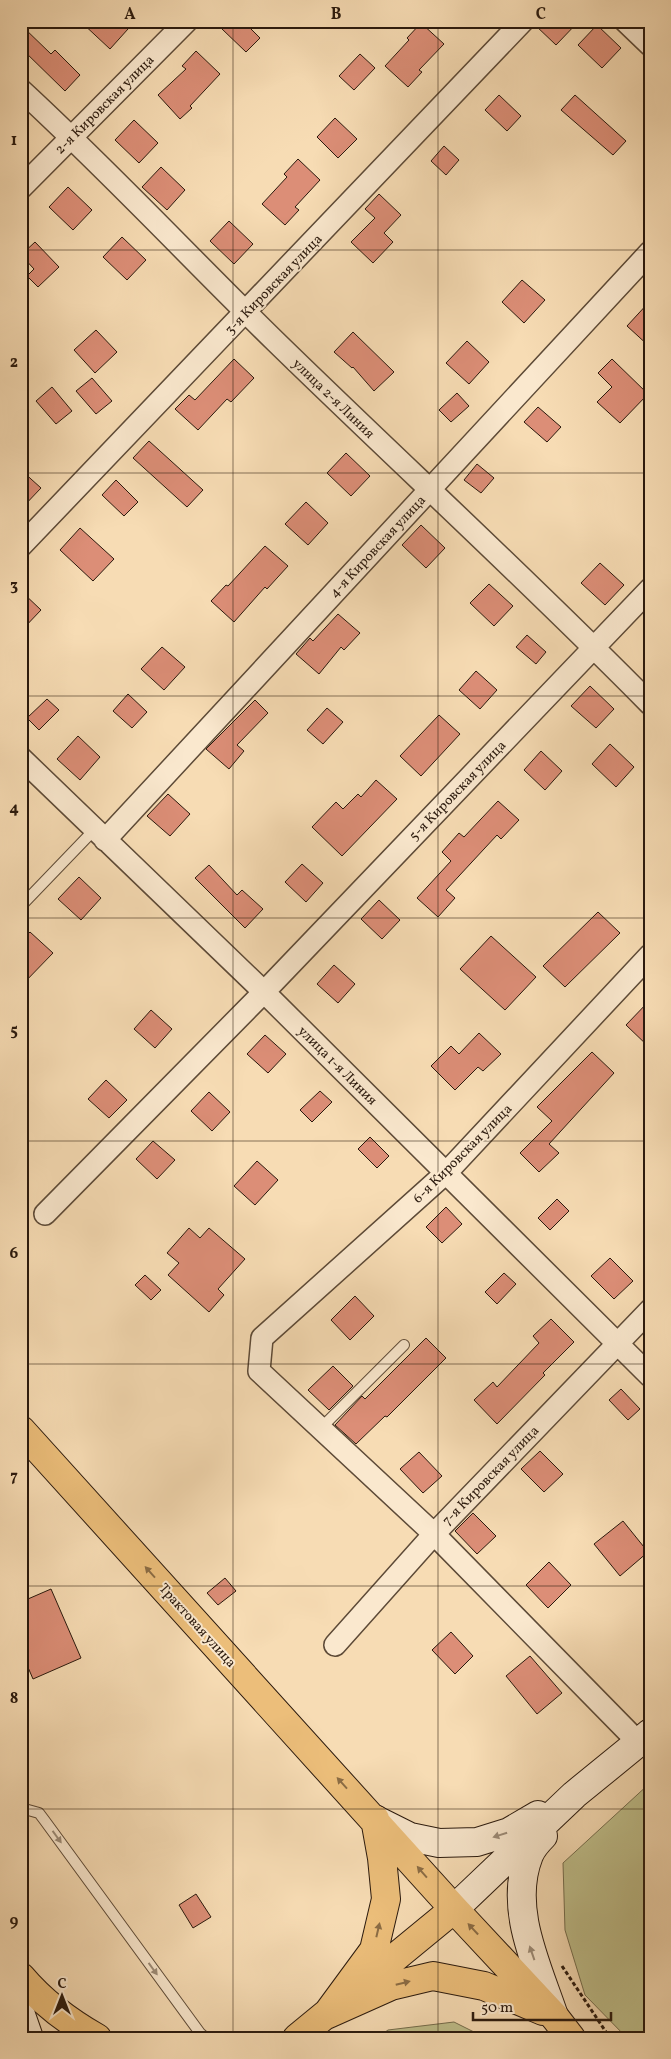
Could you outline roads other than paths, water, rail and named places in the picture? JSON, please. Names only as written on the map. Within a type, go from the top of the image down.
[{"type":"main road","name":"Трактовая улица","points":[[21,1430],[454,1909],[554,2016],[571,2038]]},
{"type":"main road","points":[[296,2038],[454,1909],[574,1794],[644,1738]]},
{"type":"main road","points":[[374,1819],[410,1837],[439,1843],[477,1842],[509,1832],[574,1794]]},
{"type":"main road","points":[[554,2016],[530,1946],[526,1928],[522,1909],[523,1876],[530,1853],[574,1794]]},
{"type":"main road","points":[[326,2015],[374,1950],[386,1899],[382,1858],[374,1819]]},
{"type":"main road","points":[[326,2015],[391,1986],[433,1976],[484,1986],[554,2016]]},
{"type":"main road","points":[[21,1977],[49,2007],[97,2038]]},
{"type":"main road","points":[[21,2015],[30,2038]]},
{"type":"street","name":"2-я Кировская улица","points":[[21,188],[187,21]]},
{"type":"street","name":"3-я Кировская улица","points":[[21,546],[523,21]]},
{"type":"street","points":[[625,21],[650,45]]},
{"type":"street","name":"улица 2-я Линия","points":[[21,90],[71,136],[246,312],[593,646],[650,704]]},
{"type":"street","name":"4-я Кировская улица","points":[[100,835],[429,490],[650,252]]},
{"type":"street","name":"5-я Кировская улица","points":[[45,1214],[264,992],[593,646],[650,589]]},
{"type":"street","name":"улица 1-я Линия","points":[[21,758],[264,992],[650,1376]]},
{"type":"street","name":"6-я Кировская улица","points":[[321,1428],[259,1371],[262,1338],[447,1172],[650,955]]},
{"type":"street","name":"7-я Кировская улица","points":[[335,1645],[434,1534],[650,1310]]},
{"type":"street","points":[[321,1428],[434,1534],[644,1738]]},
{"type":"lane","points":[[21,906],[100,835]]},
{"type":"lane","points":[[321,1428],[404,1345]]},
{"type":"lane","points":[[21,1808],[38,1813],[45,1821],[200,2033],[206,2038]]}]
